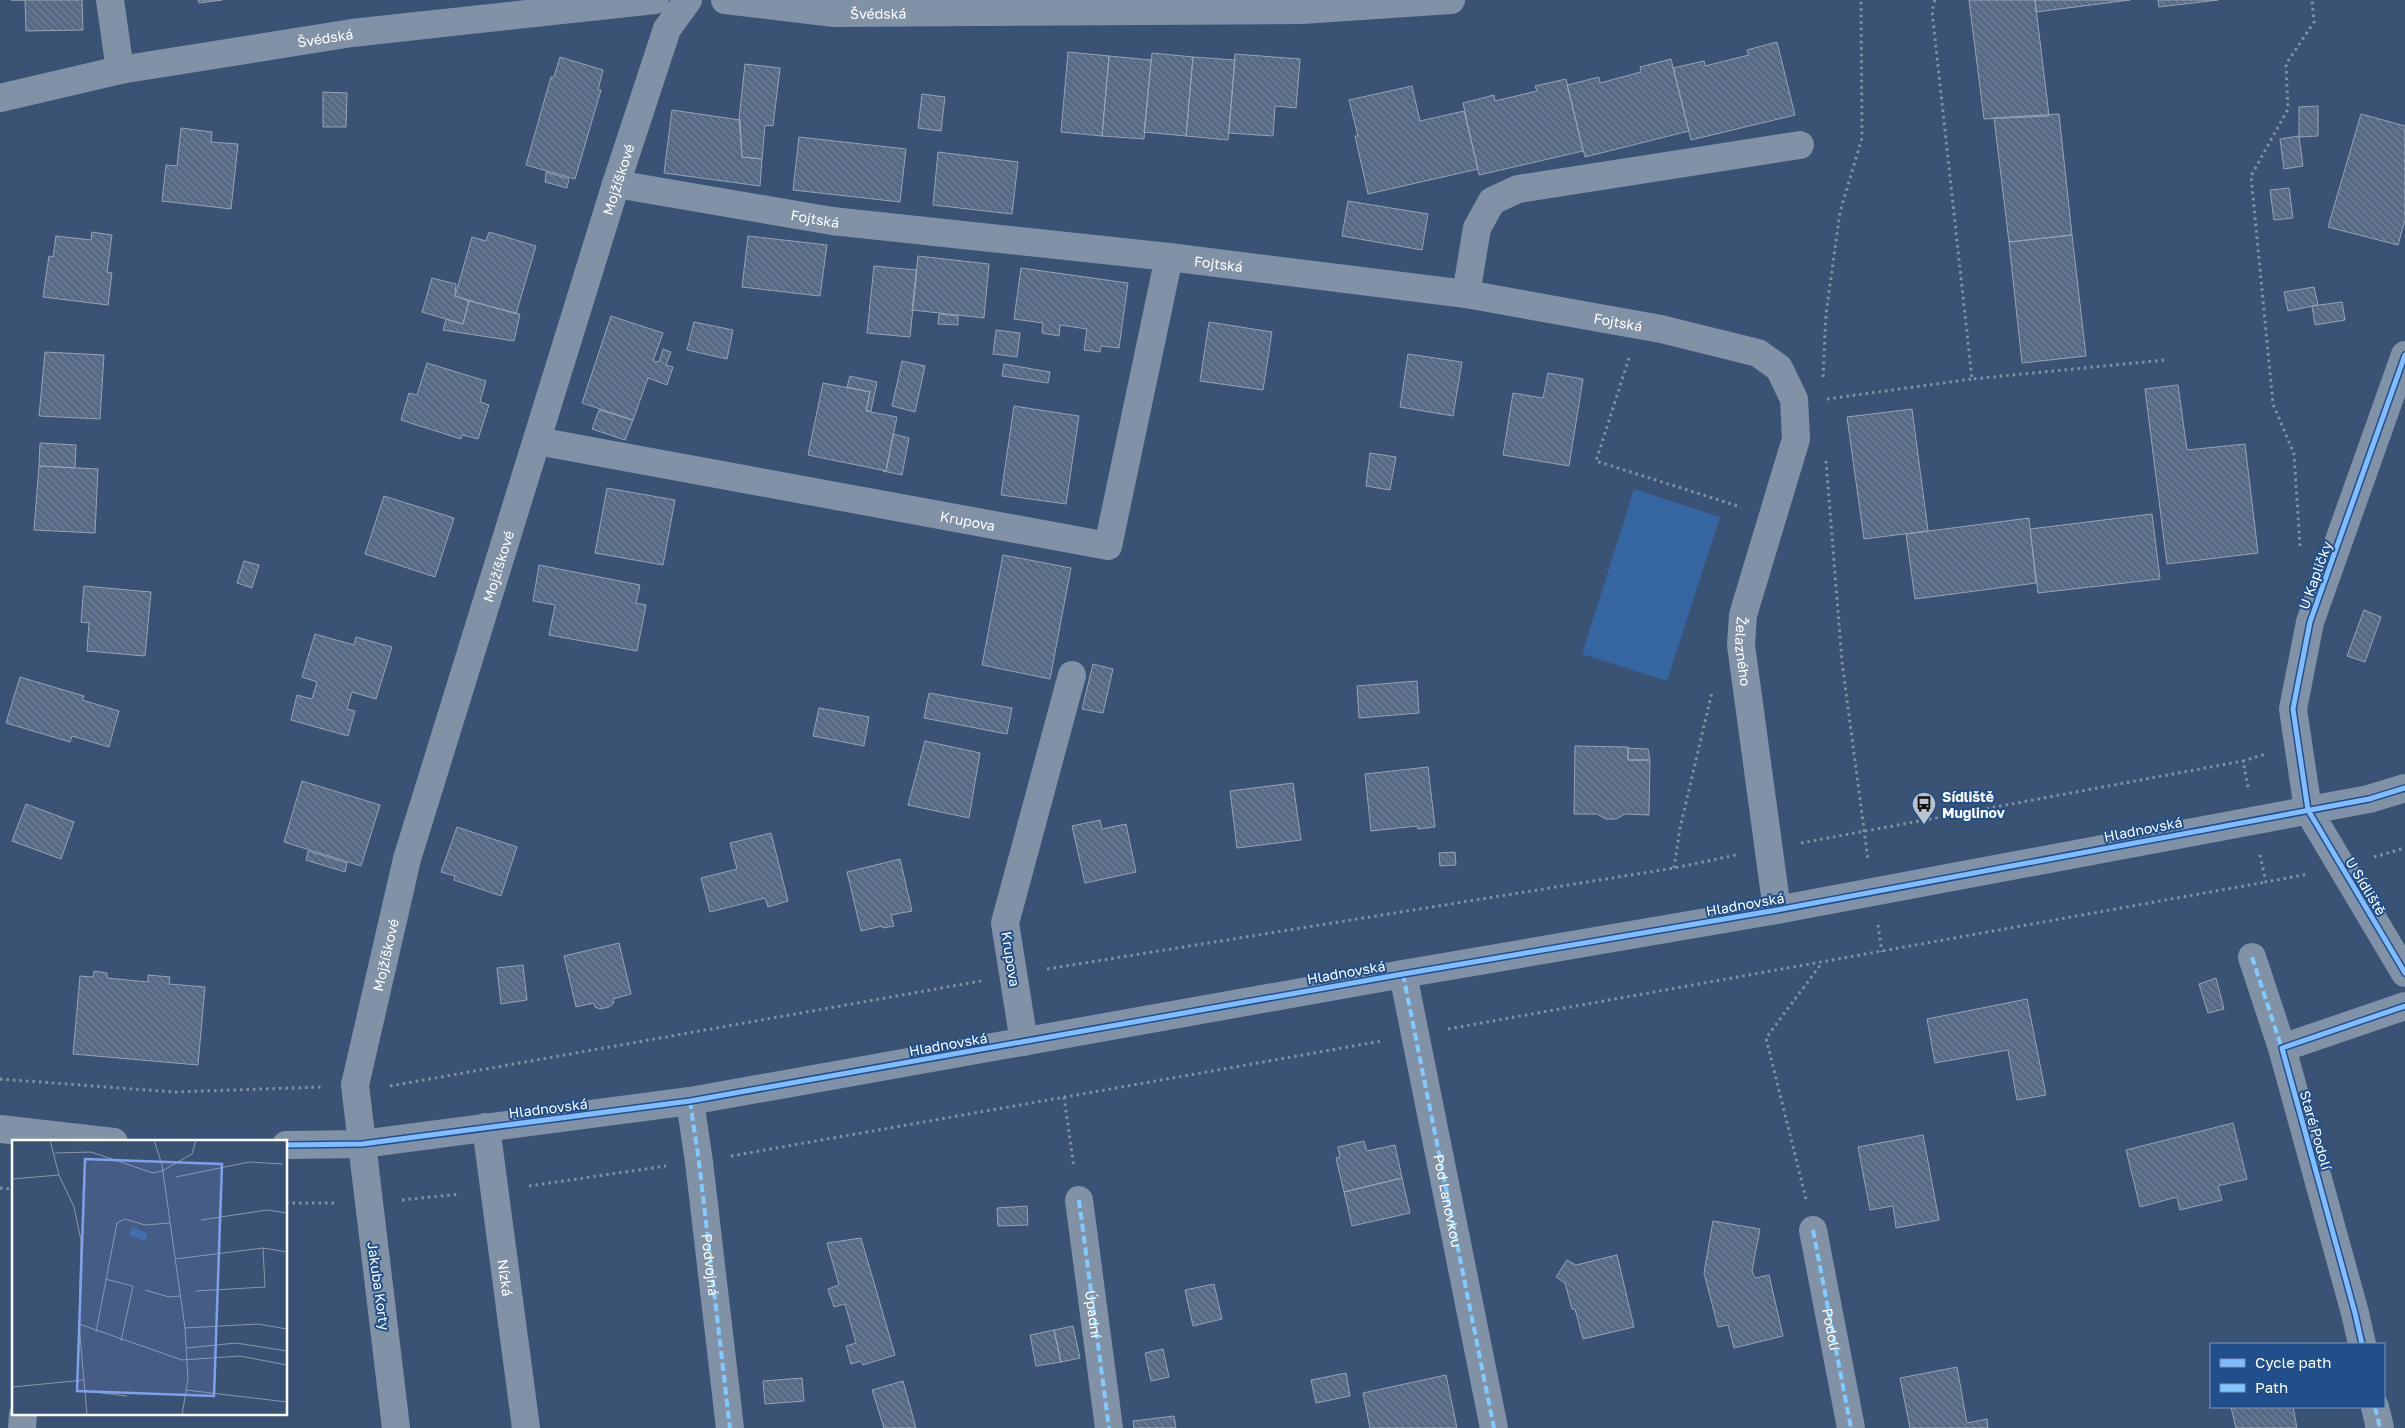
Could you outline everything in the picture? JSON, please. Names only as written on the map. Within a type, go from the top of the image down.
[{"type":"street","points":[[110,0],[120,70]]},
{"type":"street","name":"Švédská","points":[[1,105],[120,70],[352,33],[655,0]]},
{"type":"street","name":"Mojžíškové","points":[[362,1144],[355,1085],[407,859],[616,184],[667,29],[688,0]]},
{"type":"street","name":"Švédská","points":[[740,1],[834,13],[1301,5],[1451,0]]},
{"type":"street","points":[[1466,294],[1477,228],[1492,201],[1518,189],[1800,145]]},
{"type":"street","name":"Fojtská","points":[[616,184],[832,221],[1169,257],[1466,294],[1660,329],[1758,353],[1779,368],[1794,399]]},
{"type":"street","name":"Krupova","points":[[537,441],[1108,546],[1169,257]]},
{"type":"street","name":"U Kapličky","points":[[2308,810],[2292,709],[2310,622],[2405,355]]},
{"type":"street","name":"Želazného","points":[[1777,910],[1741,646],[1743,615],[1796,439],[1794,399]]},
{"type":"street","name":"Krupova","points":[[1024,1042],[1005,923],[1072,675]]},
{"type":"street","name":"Hladnovská","points":[[288,1145],[362,1144],[690,1101],[1404,974],[1777,910],[2369,799],[2405,788]]},
{"type":"street","name":"U Sídliště","points":[[2308,810],[2405,973]]},
{"type":"street","name":"Staré Podolí","points":[[2252,957],[2282,1048],[2362,1343]]},
{"type":"street","name":"Pod Lanovkou","points":[[1404,974],[1494,1428]]},
{"type":"street","points":[[2282,1048],[2405,1006]]},
{"type":"street","name":"Podvojná","points":[[690,1101],[699,1162],[730,1428]]},
{"type":"street","name":"Nízká","points":[[486,1127],[526,1428]]},
{"type":"street","points":[[0,1128],[44,1138],[79,1140]]},
{"type":"street","name":"Jakuba Korty","points":[[362,1144],[391,1369],[396,1428]]},
{"type":"street","name":"Úpadní","points":[[1079,1200],[1108,1428]]},
{"type":"street","name":"Podolí","points":[[1813,1230],[1851,1428]]},
{"type":"street","points":[[2375,1408],[2380,1428]]},
{"type":"path","points":[[1823,381],[1826,314],[1840,212],[1862,138],[1861,0]]},
{"type":"path","points":[[1935,0],[1932,11],[1972,379]]},
{"type":"path","points":[[2300,550],[2294,454],[2273,404],[2251,176],[2288,109],[2286,64],[2314,22],[2312,0]]},
{"type":"path","points":[[1630,354],[1596,461],[1746,509]]},
{"type":"path","points":[[1822,400],[1972,379],[2165,360]]},
{"type":"path","points":[[1826,458],[1842,662],[1864,831]]},
{"type":"path","points":[[1674,868],[1680,828],[1714,684]]},
{"type":"path","points":[[0,1078],[174,1092],[355,1085],[392,1086],[1014,975],[1674,868],[2243,761]]},
{"type":"path","points":[[288,1204],[368,1202],[494,1191],[699,1162],[1822,963],[2266,882]]},
{"type":"path","points":[[1813,1230],[1766,1038],[1822,963]]},
{"type":"path","points":[[1064,1097],[1079,1200]]},
{"type":"shaded area","points":[[1634,489],[1720,517],[1667,681],[1582,654]]},
{"type":"building","points":[[25,0],[82,0],[83,30],[26,31]]},
{"type":"building","points":[[198,0],[222,0],[199,3]]},
{"type":"building","points":[[1969,0],[2035,0],[2049,116],[1984,119]]},
{"type":"building","points":[[2035,0],[2130,0],[2036,12]]},
{"type":"building","points":[[2158,0],[2218,0],[2159,7]]},
{"type":"building","points":[[1777,42],[1795,115],[1691,140],[1673,68],[1704,61],[1705,66],[1749,55],[1747,50]]},
{"type":"building","points":[[1068,52],[1109,56],[1102,136],[1061,132]]},
{"type":"building","points":[[1152,53],[1193,57],[1186,136],[1144,132]]},
{"type":"building","points":[[1235,54],[1300,59],[1296,108],[1275,106],[1273,136],[1229,133]]},
{"type":"building","points":[[1109,56],[1151,60],[1144,139],[1102,136]]},
{"type":"building","points":[[560,57],[603,70],[598,90],[601,90],[575,179],[526,165],[551,77],[554,77]]},
{"type":"building","points":[[1193,57],[1235,60],[1228,140],[1186,136]]},
{"type":"building","points":[[1671,59],[1689,131],[1585,157],[1567,85],[1599,77],[1600,83],[1641,72],[1640,67]]},
{"type":"building","points":[[745,64],[780,68],[773,126],[765,125],[762,159],[742,157],[739,119]]},
{"type":"building","points":[[1566,79],[1583,151],[1479,175],[1463,103],[1494,95],[1495,101],[1537,91],[1535,86]]},
{"type":"building","points":[[1412,86],[1420,121],[1464,111],[1478,169],[1368,194],[1355,136],[1358,136],[1349,100]]},
{"type":"building","points":[[323,92],[347,93],[346,127],[323,127]]},
{"type":"building","points":[[922,94],[945,97],[941,131],[918,128]]},
{"type":"building","points":[[2318,106],[2318,136],[2299,137],[2299,107]]},
{"type":"building","points":[[672,110],[740,120],[742,157],[762,159],[760,186],[664,173]]},
{"type":"building","points":[[2059,114],[2072,235],[2009,242],[1994,118]]},
{"type":"building","points":[[2361,114],[2405,126],[2405,220],[2398,245],[2328,227]]},
{"type":"building","points":[[181,128],[212,132],[211,142],[238,144],[231,209],[162,201],[166,165],[177,166]]},
{"type":"building","points":[[2299,136],[2303,166],[2284,169],[2280,139]]},
{"type":"building","points":[[799,137],[906,149],[900,202],[793,190]]},
{"type":"building","points":[[938,152],[1018,162],[1012,214],[933,205]]},
{"type":"building","points":[[546,172],[569,179],[567,188],[545,182]]},
{"type":"building","points":[[2289,188],[2293,218],[2274,220],[2270,190]]},
{"type":"building","points":[[1348,201],[1428,214],[1422,250],[1342,236]]},
{"type":"building","points":[[92,232],[112,235],[107,272],[112,273],[108,305],[43,297],[49,256],[53,257],[56,236],[91,240]]},
{"type":"building","points":[[489,232],[536,246],[516,314],[455,296],[472,237],[486,241]]},
{"type":"building","points":[[2072,235],[2086,356],[2022,363],[2009,242]]},
{"type":"building","points":[[748,236],[827,245],[820,296],[742,287]]},
{"type":"building","points":[[918,256],[989,264],[984,318],[912,310]]},
{"type":"building","points":[[874,266],[917,270],[910,337],[867,333]]},
{"type":"building","points":[[1021,268],[1128,283],[1119,348],[1101,346],[1100,352],[1084,350],[1087,329],[1060,325],[1059,336],[1042,333],[1043,323],[1014,319]]},
{"type":"building","points":[[432,278],[456,284],[455,296],[469,301],[463,324],[422,312]]},
{"type":"building","points":[[2314,287],[2318,305],[2288,311],[2284,292]]},
{"type":"building","points":[[469,301],[520,314],[514,341],[443,330],[446,319],[463,324]]},
{"type":"building","points":[[2342,302],[2345,320],[2315,325],[2312,306]]},
{"type":"building","points":[[939,314],[958,316],[958,325],[938,324]]},
{"type":"building","points":[[611,316],[663,333],[653,361],[659,362],[663,349],[671,352],[666,365],[673,367],[667,385],[648,378],[633,420],[582,403]]},
{"type":"building","points":[[694,322],[733,330],[727,359],[687,350]]},
{"type":"building","points":[[1209,322],[1272,332],[1263,390],[1200,381]]},
{"type":"building","points":[[996,330],[1020,333],[1017,357],[993,354]]},
{"type":"building","points":[[45,352],[104,355],[100,419],[39,416]]},
{"type":"building","points":[[1408,354],[1462,362],[1453,416],[1400,407]]},
{"type":"building","points":[[902,361],[925,366],[915,412],[892,406]]},
{"type":"building","points":[[427,363],[486,381],[480,402],[489,405],[478,439],[462,435],[461,439],[401,420],[409,393],[417,395]]},
{"type":"building","points":[[1004,364],[1050,372],[1048,383],[1002,376]]},
{"type":"building","points":[[1548,373],[1583,379],[1569,466],[1503,455],[1513,393],[1543,398]]},
{"type":"building","points":[[850,376],[877,382],[871,411],[866,411],[870,392],[847,387]]},
{"type":"building","points":[[823,383],[870,392],[866,411],[897,417],[886,471],[808,455]]},
{"type":"building","points":[[2178,385],[2187,450],[2245,444],[2258,553],[2167,564],[2145,389]]},
{"type":"building","points":[[1014,406],[1079,416],[1066,504],[1001,495]]},
{"type":"building","points":[[1912,409],[1928,531],[1864,539],[1847,417]]},
{"type":"building","points":[[599,410],[633,420],[625,440],[592,429]]},
{"type":"building","points":[[893,434],[909,438],[902,475],[883,471],[886,471]]},
{"type":"building","points":[[40,443],[76,445],[75,468],[39,466]]},
{"type":"building","points":[[1370,453],[1396,457],[1390,490],[1366,486]]},
{"type":"building","points":[[39,466],[98,469],[95,533],[34,530]]},
{"type":"building","points":[[607,488],[675,500],[663,565],[595,553]]},
{"type":"building","points":[[384,496],[454,518],[435,577],[365,554]]},
{"type":"building","points":[[2152,514],[2160,579],[2038,593],[2030,529]]},
{"type":"building","points":[[2029,518],[2036,583],[1915,599],[1906,534]]},
{"type":"building","points":[[1003,555],[1071,568],[1050,679],[982,665]]},
{"type":"building","points":[[244,561],[259,565],[252,588],[237,583]]},
{"type":"building","points":[[539,565],[640,585],[636,603],[646,605],[637,651],[549,635],[555,605],[533,601]]},
{"type":"building","points":[[84,586],[151,592],[145,656],[87,651],[89,623],[81,622]]},
{"type":"building","points":[[2364,610],[2381,617],[2365,662],[2347,656]]},
{"type":"building","points":[[315,634],[354,645],[356,637],[392,647],[376,699],[352,692],[347,709],[355,711],[348,736],[291,720],[297,695],[312,699],[317,682],[302,677]]},
{"type":"building","points":[[1093,664],[1113,669],[1103,713],[1082,709]]},
{"type":"building","points":[[20,677],[84,696],[82,700],[119,711],[109,747],[72,736],[70,742],[6,723]]},
{"type":"building","points":[[1417,681],[1419,713],[1359,718],[1357,686]]},
{"type":"building","points":[[929,693],[1012,708],[1007,734],[924,718]]},
{"type":"building","points":[[819,708],[869,717],[864,746],[813,736]]},
{"type":"building","points":[[925,741],[980,753],[969,818],[908,805]]},
{"type":"building","points":[[1575,746],[1628,747],[1628,760],[1650,760],[1649,815],[1625,814],[1616,819],[1606,819],[1597,814],[1574,814]]},
{"type":"building","points":[[1628,748],[1648,749],[1650,760],[1628,760]]},
{"type":"building","points":[[1428,767],[1435,827],[1418,829],[1417,826],[1371,831],[1365,774]]},
{"type":"building","points":[[302,781],[380,805],[361,866],[284,842]]},
{"type":"building","points":[[1293,783],[1301,840],[1237,848],[1230,791]]},
{"type":"building","points":[[26,804],[74,822],[61,859],[12,841]]},
{"type":"building","points":[[1100,820],[1102,829],[1126,824],[1136,872],[1085,883],[1072,826]]},
{"type":"building","points":[[457,827],[517,847],[501,896],[454,880],[455,876],[441,872]]},
{"type":"building","points":[[771,833],[788,901],[768,907],[765,898],[710,912],[701,878],[737,869],[730,843]]},
{"type":"building","points":[[308,851],[347,863],[345,872],[306,860]]},
{"type":"building","points":[[1455,852],[1456,865],[1440,866],[1439,853]]},
{"type":"building","points":[[900,859],[912,911],[891,915],[894,926],[883,928],[882,926],[861,931],[847,872]]},
{"type":"building","points":[[619,943],[631,994],[613,999],[614,1003],[609,1007],[600,1009],[595,1007],[594,1003],[576,1007],[564,956]]},
{"type":"building","points":[[523,965],[527,1000],[501,1004],[497,968]]},
{"type":"building","points":[[94,971],[107,973],[107,978],[148,982],[148,975],[170,977],[169,984],[205,987],[198,1065],[73,1054],[80,976],[93,977]]},
{"type":"building","points":[[2216,978],[2224,1009],[2208,1013],[2199,984]]},
{"type":"building","points":[[2027,999],[2046,1095],[2017,1100],[2008,1050],[1935,1063],[1927,1019]]},
{"type":"building","points":[[2233,1123],[2247,1179],[2218,1186],[2222,1200],[2180,1210],[2177,1197],[2140,1207],[2126,1150]]},
{"type":"building","points":[[1923,1135],[1939,1220],[1896,1228],[1893,1206],[1870,1210],[1858,1147]]},
{"type":"building","points":[[1364,1141],[1367,1151],[1395,1145],[1402,1178],[1344,1192],[1336,1158],[1340,1157],[1338,1147]]},
{"type":"building","points":[[1402,1178],[1410,1213],[1352,1226],[1344,1192]]},
{"type":"building","points":[[1027,1206],[1028,1225],[998,1226],[997,1208]]},
{"type":"building","points":[[1713,1221],[1760,1229],[1752,1271],[1755,1278],[1769,1275],[1783,1336],[1734,1348],[1728,1325],[1718,1327],[1704,1273]]},
{"type":"building","points":[[861,1238],[895,1355],[863,1365],[861,1361],[851,1364],[846,1346],[856,1343],[845,1304],[834,1307],[828,1289],[839,1285],[827,1243]]},
{"type":"building","points":[[1617,1255],[1634,1327],[1583,1339],[1575,1309],[1572,1309],[1565,1283],[1556,1277],[1567,1260],[1576,1265]]},
{"type":"building","points":[[1214,1284],[1222,1319],[1193,1326],[1185,1290]]},
{"type":"building","points":[[1073,1326],[1080,1358],[1061,1362],[1054,1330]]},
{"type":"building","points":[[1054,1330],[1061,1362],[1036,1366],[1030,1335]]},
{"type":"building","points":[[1163,1349],[1169,1377],[1151,1381],[1145,1353]]},
{"type":"building","points":[[1957,1367],[1967,1423],[1987,1419],[1988,1428],[1910,1428],[1900,1378]]},
{"type":"building","points":[[1346,1373],[1350,1396],[1316,1403],[1311,1380]]},
{"type":"building","points":[[1446,1375],[1457,1428],[1370,1428],[1363,1393]]},
{"type":"building","points":[[802,1378],[804,1401],[765,1404],[763,1381]]},
{"type":"building","points":[[903,1381],[916,1428],[884,1428],[872,1390]]},
{"type":"building","points":[[2231,1408],[2293,1408],[2297,1428],[2236,1428]]},
{"type":"building","points":[[1174,1416],[1176,1428],[1134,1428],[1133,1421]]},
{"type":"marked path","points":[[2252,957],[2283,1052]]},
{"type":"marked path","points":[[1403,974],[1494,1428]]},
{"type":"marked path","points":[[690,1101],[699,1162],[730,1428]]},
{"type":"marked path","points":[[1079,1200],[1109,1428]]},
{"type":"marked path","points":[[1813,1230],[1851,1428]]},
{"type":"marked path","points":[[2375,1408],[2380,1428]]},
{"type":"cycle path","points":[[2405,355],[2310,622],[2293,709],[2308,810],[2405,973]]},
{"type":"cycle path","points":[[288,1145],[362,1144],[690,1101],[1403,974],[1777,910],[2369,799],[2405,788]]},
{"type":"cycle path","points":[[2362,1343],[2282,1048],[2405,1006]]},
{"type":"place","name":"Sídliště Muglinov","points":[[1924,825]]}]
